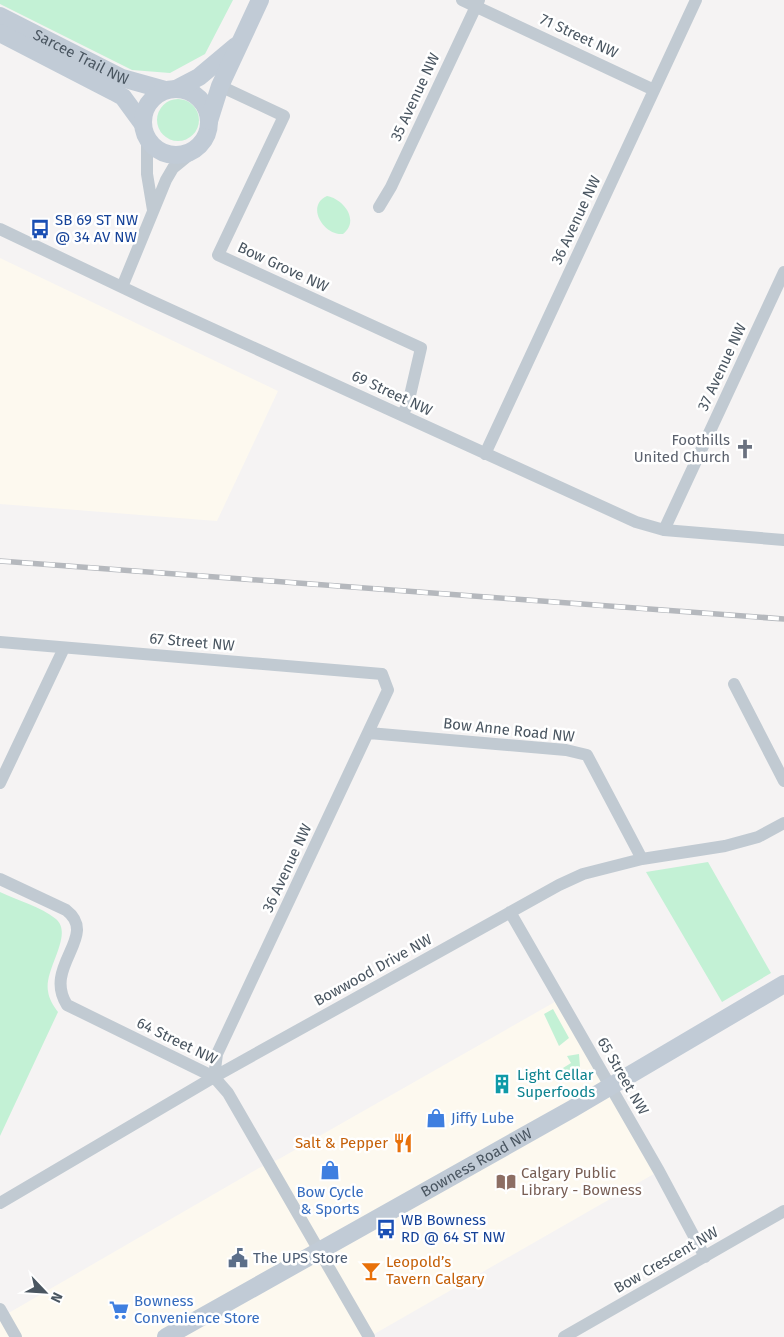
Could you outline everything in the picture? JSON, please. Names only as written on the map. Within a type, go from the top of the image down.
[{"type":"street","points":[[122,287],[153,210],[173,168],[196,150],[208,133],[209,123],[220,86],[260,0]]},
{"type":"street","name":"71 Street NW","points":[[462,0],[477,3],[654,90]]},
{"type":"street","name":"36 Avenue NW","points":[[485,454],[696,0]]},
{"type":"street","name":"35 Avenue NW","points":[[379,207],[391,187],[477,3]]},
{"type":"street","name":"Sarcee Trail NW","points":[[0,16],[122,78],[170,90]]},
{"type":"street","name":"Sarcee Trail NW","points":[[0,33],[123,97],[143,128]]},
{"type":"street","points":[[153,210],[147,174],[147,143],[143,128],[148,103],[170,90],[199,77],[240,43]]},
{"type":"street","name":"Bow Grove NW","points":[[220,86],[284,116],[218,255],[421,348],[408,404],[402,415]]},
{"type":"street","points":[[170,90],[186,90],[203,103],[209,123]]},
{"type":"street","points":[[143,128],[149,142],[166,154],[176,156],[196,150]]},
{"type":"street","name":"69 Street NW","points":[[0,229],[122,287],[636,522],[664,530],[784,540]]},
{"type":"street","name":"37 Avenue NW","points":[[664,530],[784,272]]},
{"type":"street","name":"67 Street NW","points":[[0,642],[382,674]]},
{"type":"street","points":[[0,783],[64,648]]},
{"type":"street","name":"36 Avenue NW","points":[[214,1077],[218,1052],[369,734],[388,690],[382,674]]},
{"type":"street","points":[[734,684],[784,781]]},
{"type":"street","name":"Bow Anne Road NW","points":[[369,734],[566,750],[587,755],[642,859]]},
{"type":"street","name":"Bowwood Drive NW","points":[[0,1203],[214,1077],[510,912],[583,874],[642,859],[726,846],[758,837],[784,823]]},
{"type":"street","name":"64 Street NW","points":[[0,879],[66,910],[74,918],[77,935],[59,979],[60,992],[67,1006],[214,1077],[228,1093],[368,1337]]},
{"type":"street","name":"65 Street NW","points":[[510,912],[705,1256]]},
{"type":"street","name":"Bowness Road NW","points":[[166,1337],[610,1087],[784,984]]},
{"type":"street","name":"Bow Crescent NW","points":[[564,1337],[784,1212]]},
{"type":"street","points":[[0,1309],[16,1337]]},
{"type":"shaded area","points":[[0,258],[278,391],[217,521],[0,504]]},
{"type":"shaded area","points":[[560,999],[659,1171],[369,1337],[0,1337],[0,1318],[259,1168],[279,1159]]},
{"type":"green space","points":[[0,0],[233,0],[205,54],[170,73],[132,70],[0,4]]},
{"type":"green space","points":[[178,99],[193,105],[199,120],[193,135],[178,141],[163,135],[157,120],[163,105]]},
{"type":"green space","points":[[327,196],[339,201],[348,211],[350,223],[348,229],[343,234],[329,230],[320,220],[317,213],[318,206]]},
{"type":"green space","points":[[708,862],[771,973],[722,1002],[646,872]]},
{"type":"green space","points":[[0,892],[36,907],[56,919],[61,926],[62,934],[48,982],[49,997],[58,1012],[0,1136]]},
{"type":"green space","points":[[553,1009],[569,1038],[559,1046],[544,1014]]},
{"type":"green space","points":[[579,1054],[580,1067],[558,1079],[555,1073],[571,1063],[567,1056]]},
{"type":"railway","points":[[0,561],[784,619]]},
{"type":"place","name":"SB 69 ST NW @ 34 AV NW","points":[[40,229]]},
{"type":"place","name":"Foothills United Church","points":[[745,449]]},
{"type":"place","name":"Light Cellar Superfoods","points":[[502,1084]]},
{"type":"place","name":"Jiffy Lube","points":[[436,1118]]},
{"type":"place","name":"Salt & Pepper","points":[[403,1143]]},
{"type":"place","name":"Bow Cycle & Sports","points":[[330,1170]]},
{"type":"place","name":"Calgary Public Library - Bowness","points":[[506,1182]]},
{"type":"place","name":"WB Bowness RD @ 64 ST NW","points":[[386,1229]]},
{"type":"place","name":"The UPS Store","points":[[238,1258]]},
{"type":"place","name":"Leopold’s Tavern Calgary","points":[[371,1271]]},
{"type":"place","name":"Bowness Convenience Store","points":[[119,1310]]}]
